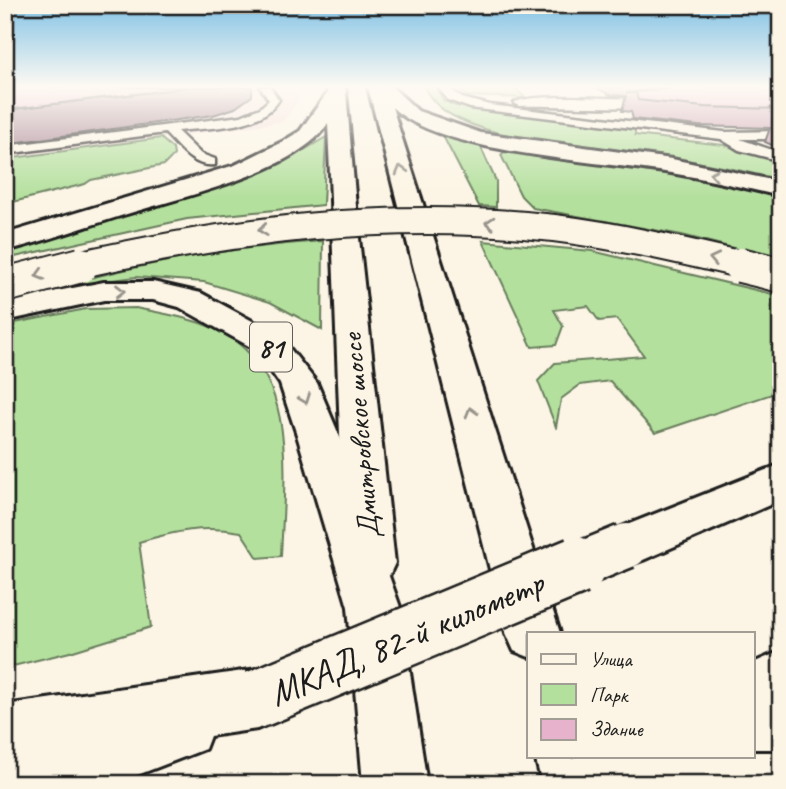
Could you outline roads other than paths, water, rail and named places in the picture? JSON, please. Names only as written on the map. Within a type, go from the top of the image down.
[{"type":"main road","points":[[5,220],[210,162],[282,137],[299,124]]},
{"type":"main road","points":[[5,243],[243,170],[298,142],[317,124]]},
{"type":"main road","name":"Дмитровское шоссе","points":[[334,124],[374,607],[395,784]]},
{"type":"main road","points":[[389,124],[533,632]]},
{"type":"main road","points":[[433,124],[477,139],[672,166],[781,189]]},
{"type":"main road","points":[[5,285],[143,249],[225,234],[308,224],[391,220],[552,228],[626,240],[781,275]]},
{"type":"main road","name":"81","points":[[5,311],[104,291],[153,291],[190,300],[268,343],[298,383],[318,435],[374,607]]},
{"type":"main road","name":"МКАД, 82-й километр","points":[[28,784],[257,699],[781,481]]},
{"type":"main road","points":[[754,693],[781,679]]},
{"type":"main road","points":[[5,736],[257,699]]},
{"type":"main road","points":[[754,719],[781,719]]},
{"type":"main road","points":[[568,758],[575,784]]},
{"type":"main road","points":[[578,758],[587,784],[633,758]]},
{"type":"lane","points":[[5,150],[201,124]]},
{"type":"lane","points":[[617,124],[724,136],[781,135]]},
{"type":"lane","points":[[168,129],[196,157],[210,162]]},
{"type":"lane","points":[[724,136],[744,148],[781,157]]}]
